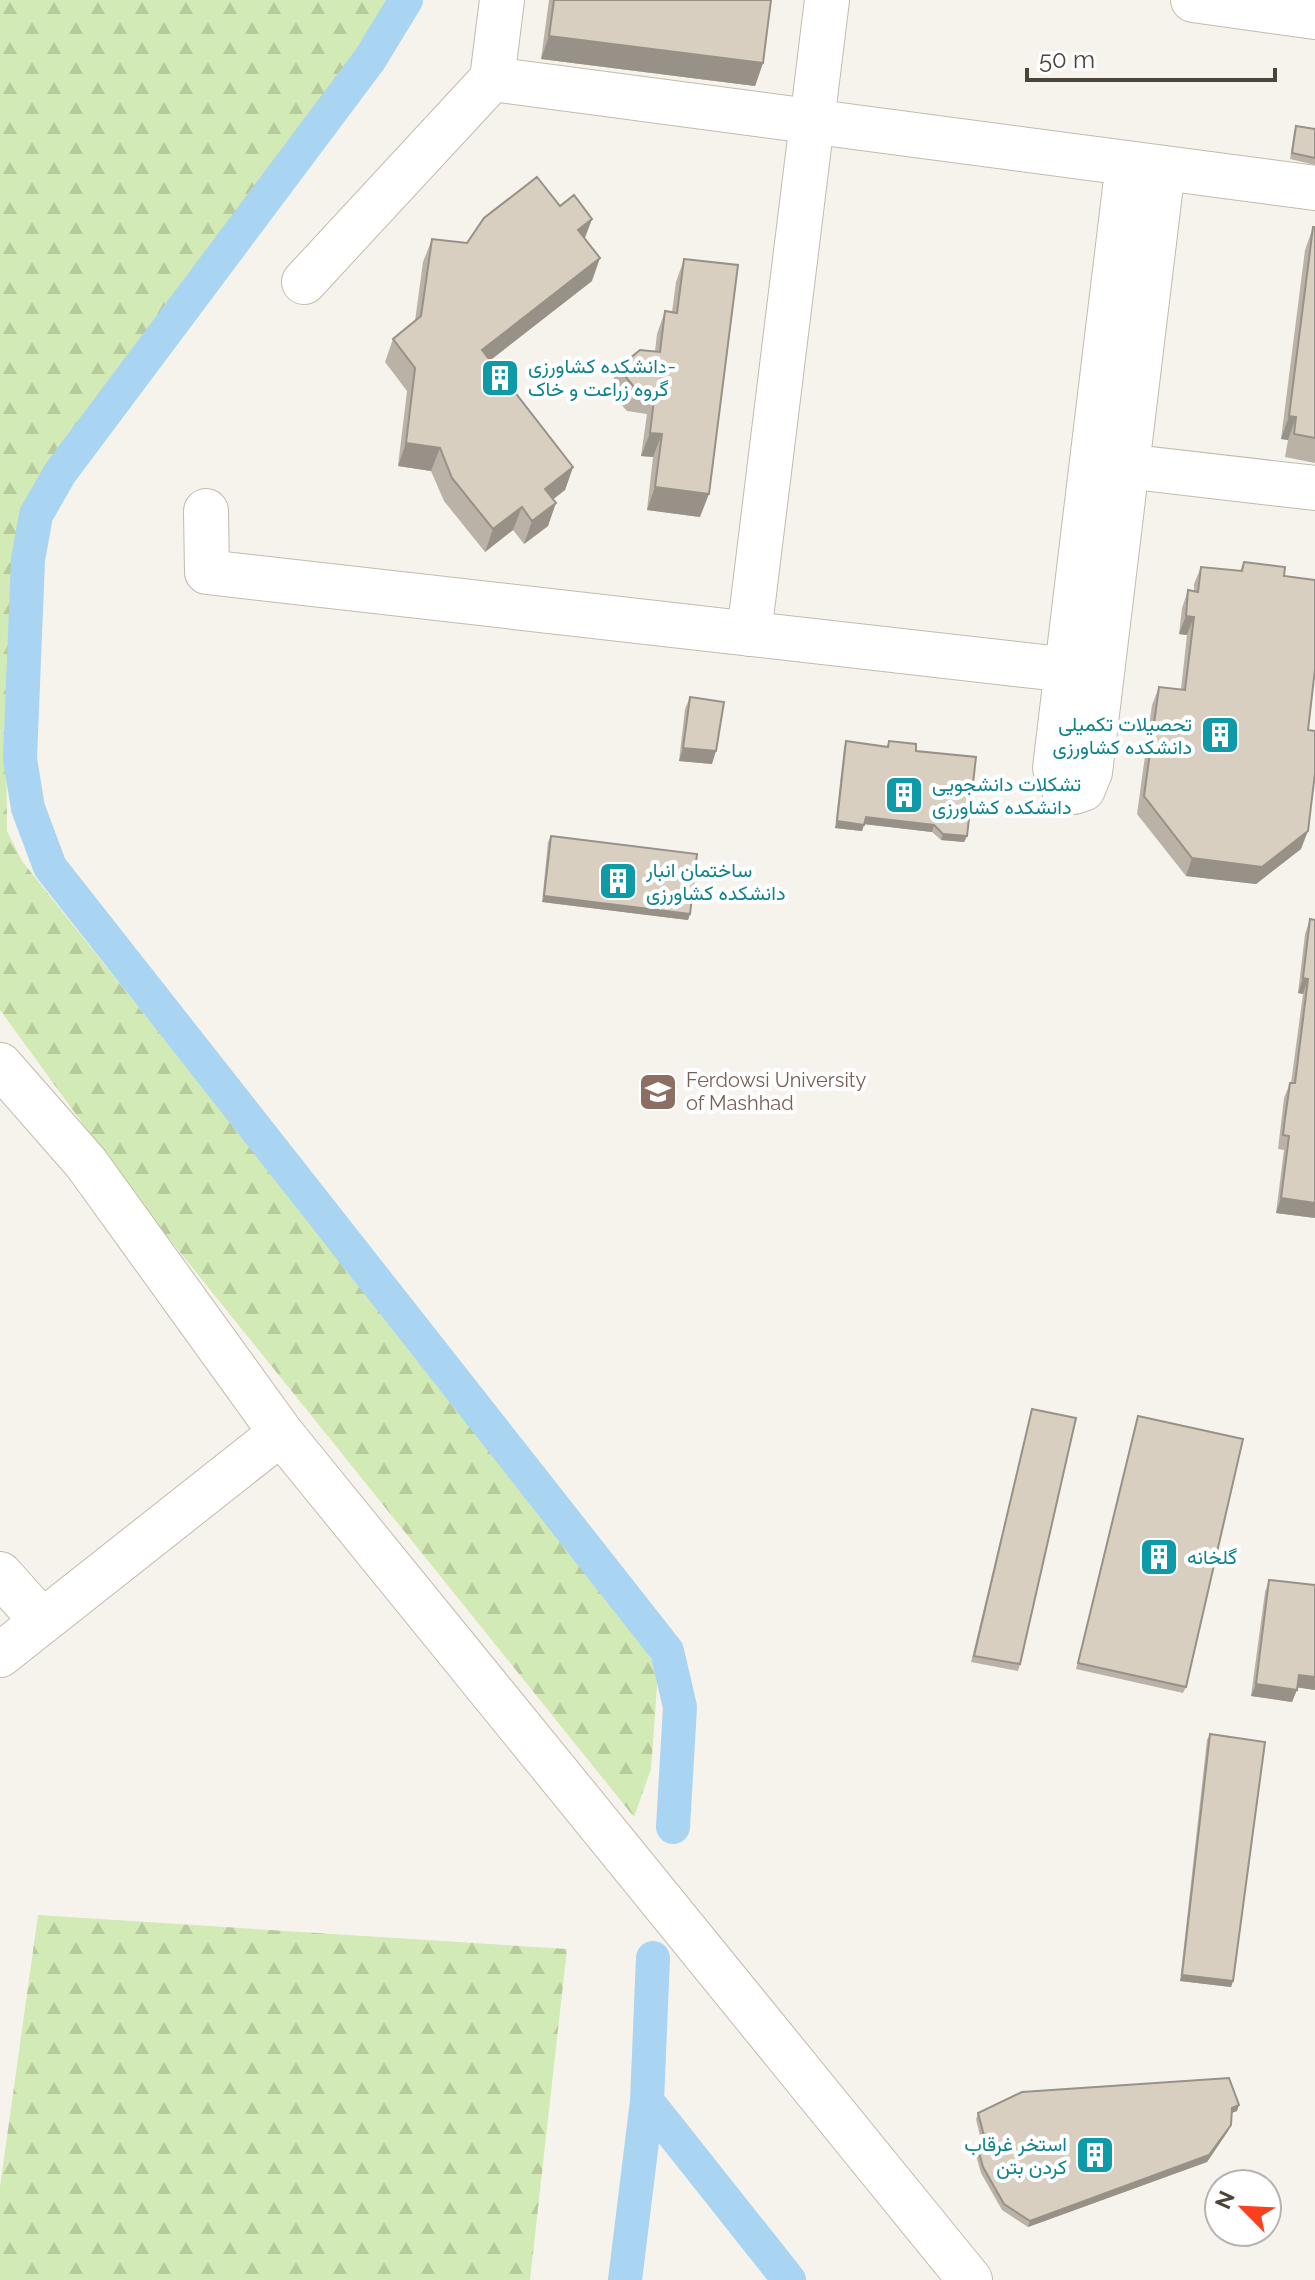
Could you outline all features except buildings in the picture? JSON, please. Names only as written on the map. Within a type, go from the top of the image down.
[{"type":"lane","points":[[304,282],[492,79],[502,0]]},
{"type":"lane","points":[[749,634],[827,0]]},
{"type":"lane","points":[[1193,0],[1315,17]]},
{"type":"lane","points":[[492,79],[1315,188]]},
{"type":"lane","points":[[206,511],[207,572],[1084,672],[1146,166]]},
{"type":"lane","points":[[1110,465],[1315,488]]},
{"type":"lane","points":[[0,1029],[72,1133],[86,1163]]},
{"type":"lane","points":[[0,1065],[86,1163],[281,1433],[970,2280]]},
{"type":"lane","points":[[0,1655],[281,1433]]},
{"type":"lane","points":[[0,1574],[42,1621]]},
{"type":"green space","points":[[0,0],[386,0],[357,58],[227,223],[61,451],[17,531],[6,734],[7,831],[22,861],[636,1631],[658,1672],[651,1769],[634,1817],[142,1205],[0,1010]]},
{"type":"green space","points":[[38,1915],[567,1949],[530,2280],[0,2280],[0,2187]]},
{"type":"waterway","points":[[406,0],[370,59],[60,473],[36,515],[28,560],[20,759],[28,808],[50,867],[667,1651],[680,1707],[673,1827]]},
{"type":"waterway","points":[[625,2280],[647,2101],[653,1958]]},
{"type":"waterway","points":[[647,2101],[789,2280]]},
{"type":"place","name":"دانشکده کشاورزی- گروه زراعت و خاک","points":[[500,378]]},
{"type":"place","name":"تحصیلات تکمیلی دانشکده کشاورزی","points":[[1220,735]]},
{"type":"place","name":"تشکلات دانشجویی دانشکده کشاورزی","points":[[904,795]]},
{"type":"place","name":"ساختمان انبار دانشکده کشاورزی","points":[[618,881]]},
{"type":"place","name":"Ferdowsi University of Mashhad","points":[[658,1092]]},
{"type":"place","name":"گلخانه","points":[[1159,1557]]},
{"type":"place","name":"استخر غرقاب کردن بتن","points":[[1095,2155]]}]
